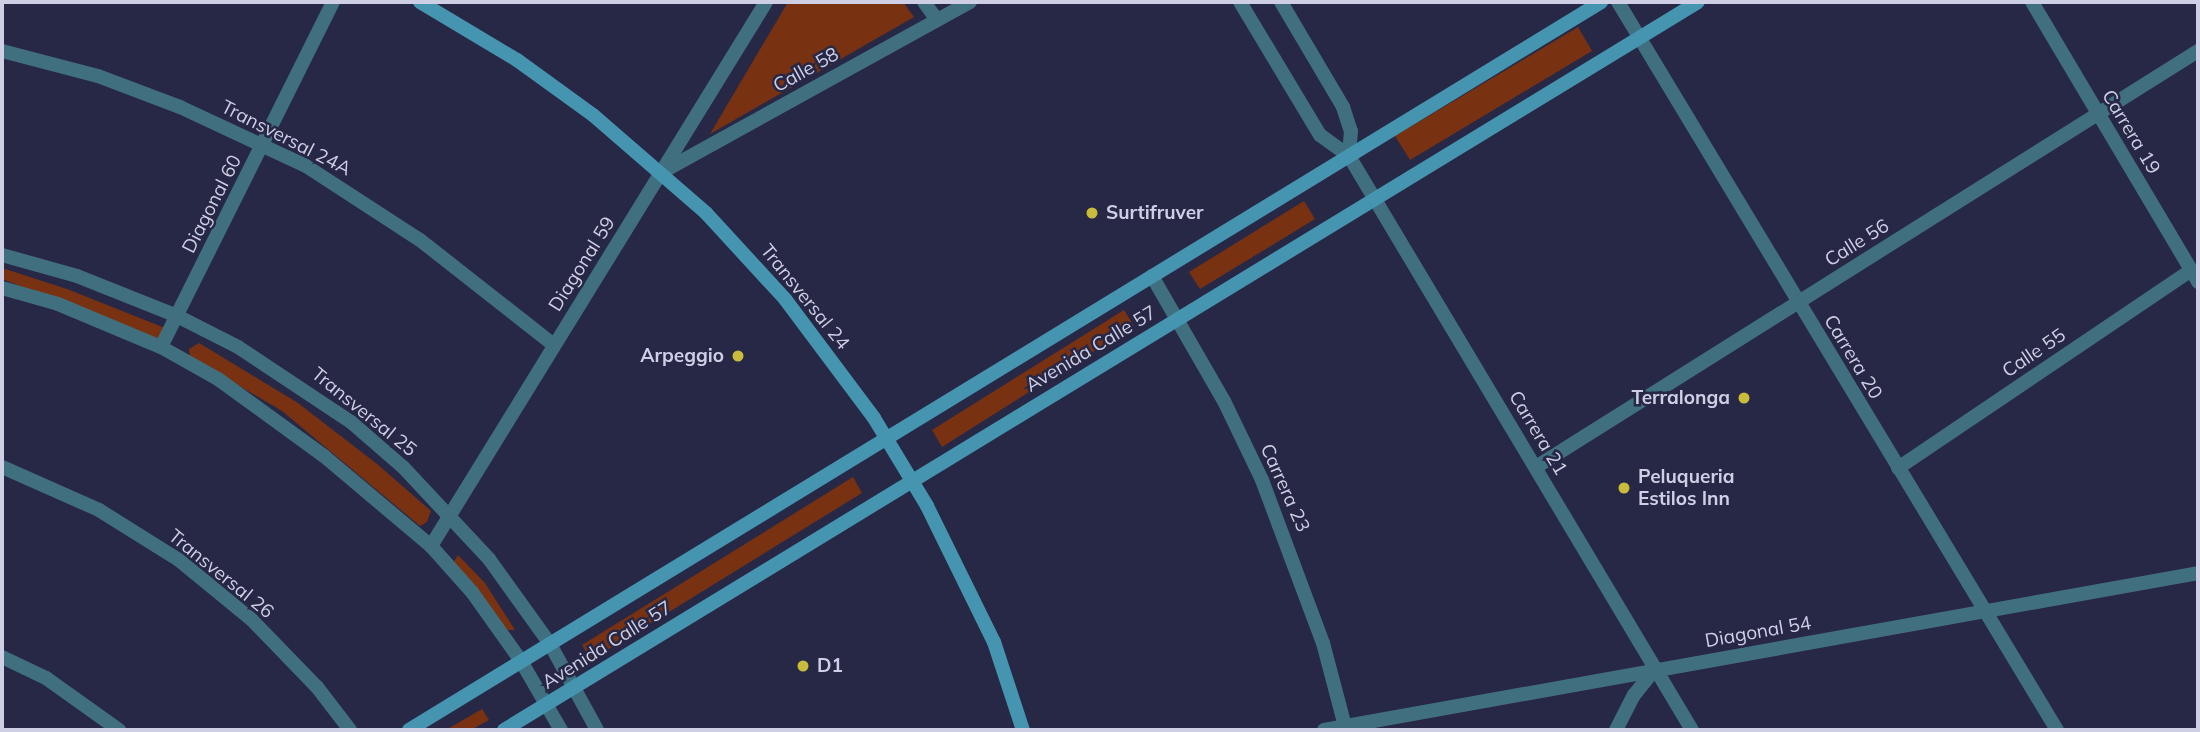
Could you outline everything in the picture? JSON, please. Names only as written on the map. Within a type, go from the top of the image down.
[{"type":"main road","name":"Transversal 24","points":[[420,2],[517,60],[593,115],[706,213],[785,299],[886,438],[912,480],[984,621],[1023,730]]},
{"type":"main road","name":"Avenida Calle 57","points":[[408,730],[1601,2]]},
{"type":"main road","name":"Avenida Calle 57","points":[[504,730],[1698,2]]},
{"type":"street","name":"Diagonal 60","points":[[161,348],[333,2]]},
{"type":"street","name":"Diagonal 59","points":[[431,547],[766,2]]},
{"type":"street","points":[[924,2],[937,20]]},
{"type":"street","name":"Calle 58","points":[[661,172],[970,2]]},
{"type":"street","name":"Carrera 21","points":[[1240,2],[1320,135],[1349,156],[1692,730]]},
{"type":"street","name":"Carrera 21","points":[[1281,2],[1343,107],[1350,131],[1349,156]]},
{"type":"street","name":"Carrera 20","points":[[1618,2],[2057,730]]},
{"type":"street","name":"Carrera 19","points":[[2032,2],[2195,276]]},
{"type":"street","name":"Transversal 24A","points":[[2,51],[98,76],[263,144],[389,219],[554,345]]},
{"type":"street","name":"Calle 56","points":[[1535,467],[2198,51]]},
{"type":"street","name":"Transversal 25","points":[[2,255],[77,276],[177,316],[296,382],[382,449],[450,515],[550,644],[597,730]]},
{"type":"street","name":"Carrera 23","points":[[1152,276],[1262,480],[1295,560],[1346,729]]},
{"type":"street","name":"Calle 55","points":[[1898,468],[2195,276]]},
{"type":"street","points":[[2,288],[58,304],[161,348],[268,414],[431,547],[472,592],[521,661],[561,730]]},
{"type":"street","name":"Transversal 26","points":[[2,467],[99,510],[179,560],[252,620],[317,687],[351,730]]},
{"type":"street","name":"Diagonal 54","points":[[1324,730],[1346,729],[1655,669],[2198,573]]},
{"type":"street","points":[[2,657],[46,678],[119,730]]},
{"type":"street","points":[[1616,730],[1634,695],[1655,669]]},
{"type":"shaded area","points":[[788,2],[903,2],[914,17],[710,134]]},
{"type":"shaded area","points":[[1578,27],[1592,51],[1410,160],[1395,136]]},
{"type":"shaded area","points":[[1304,201],[1315,219],[1200,289],[1189,272]]},
{"type":"shaded area","points":[[2,268],[67,289],[165,328],[161,340],[2,279]]},
{"type":"shaded area","points":[[1124,310],[1134,326],[942,447],[932,430]]},
{"type":"shaded area","points":[[199,343],[298,403],[377,464],[431,511],[427,522],[420,526],[282,411],[190,357],[189,349]]},
{"type":"shaded area","points":[[853,477],[862,493],[591,660],[582,645]]},
{"type":"shaded area","points":[[458,555],[485,583],[515,630],[506,630],[453,563]]},
{"type":"shaded area","points":[[482,709],[489,720],[471,730],[446,730]]},
{"type":"place","name":"Surtifruver","points":[[1092,213]]},
{"type":"place","name":"Arpeggio","points":[[738,356]]},
{"type":"place","name":"Terralonga","points":[[1744,398]]},
{"type":"place","name":"Peluqueria Estilos Inn","points":[[1624,488]]},
{"type":"place","name":"D1","points":[[803,666]]}]
